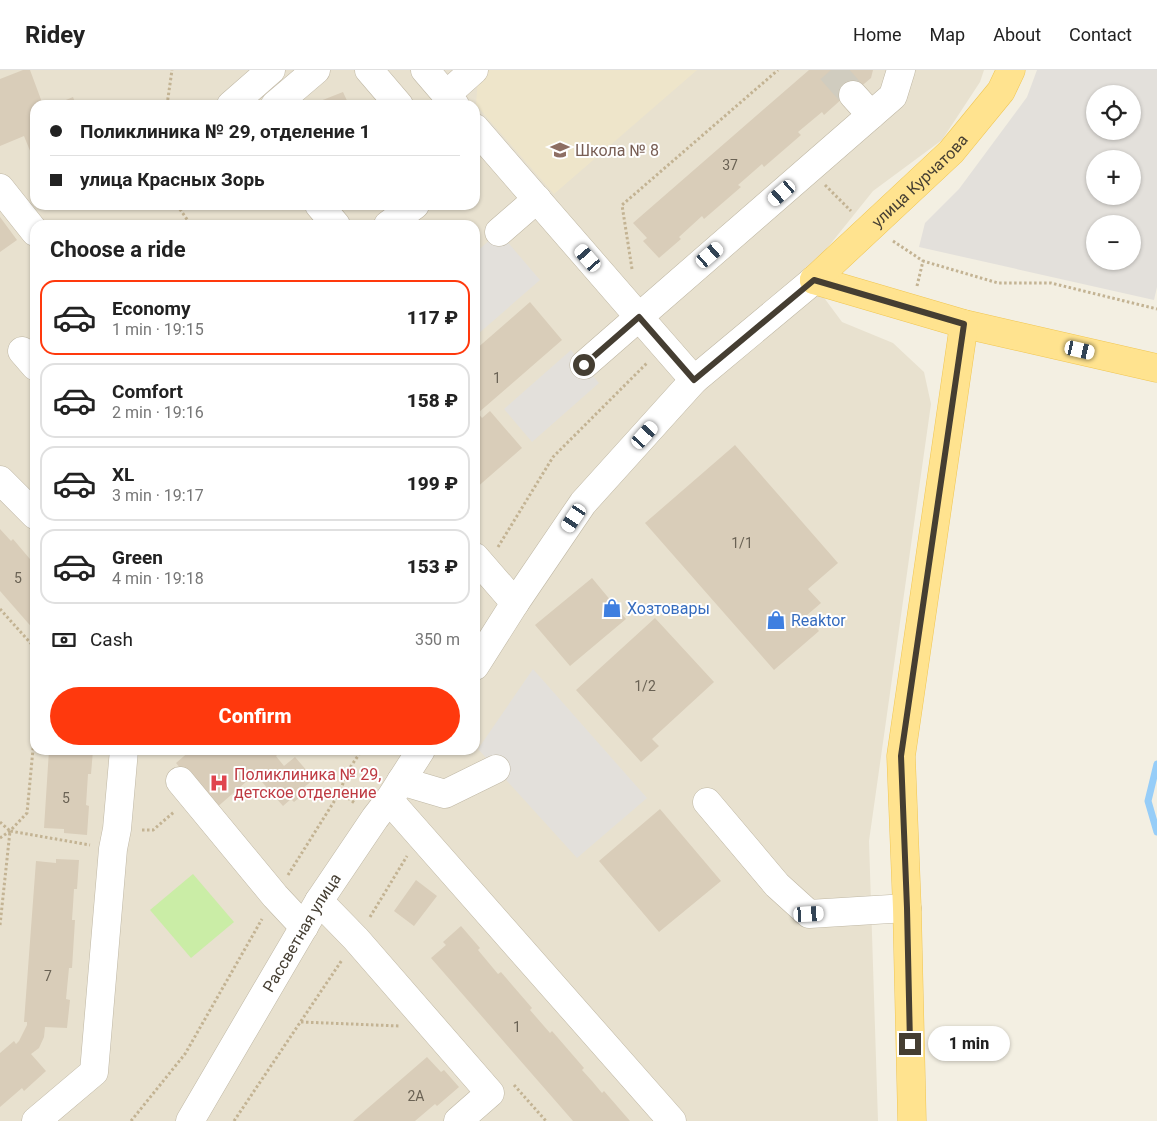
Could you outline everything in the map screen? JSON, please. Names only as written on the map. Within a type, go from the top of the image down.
[{"type":"main road","name":"улица Курчатова","points":[[814,280],[951,152],[1001,91],[1010,70]]},
{"type":"main road","points":[[814,280],[964,324],[1157,368]]},
{"type":"main road","points":[[912,1121],[901,756],[964,324]]},
{"type":"street","points":[[236,100],[271,70]]},
{"type":"street","points":[[281,100],[316,70]]},
{"type":"street","points":[[369,70],[395,100]]},
{"type":"street","points":[[424,70],[450,100],[474,70]]},
{"type":"street","points":[[584,365],[893,96],[901,70]]},
{"type":"street","points":[[853,95],[871,115]]},
{"type":"street","points":[[480,145],[537,199],[694,380]]},
{"type":"street","points":[[0,188],[30,226]]},
{"type":"street","points":[[499,232],[537,199]]},
{"type":"street","points":[[323,210],[332,220]]},
{"type":"street","points":[[395,220],[408,210]]},
{"type":"street","points":[[480,658],[515,603],[584,503],[694,380],[814,280]]},
{"type":"street","points":[[0,480],[30,510]]},
{"type":"street","points":[[480,562],[515,603]]},
{"type":"street","points":[[36,1121],[94,1072],[123,755]]},
{"type":"street","name":"Рассветная улица","points":[[190,1121],[319,901],[418,755]]},
{"type":"street","points":[[395,791],[445,794],[455,787],[496,769]]},
{"type":"street","points":[[186,788],[275,896],[304,926]]},
{"type":"street","points":[[395,791],[420,835],[672,1121]]},
{"type":"street","points":[[707,802],[777,885],[809,914],[907,908]]},
{"type":"street","points":[[319,901],[356,939],[490,1094],[458,1121]]},
{"type":"path","points":[[167,100],[172,70]]},
{"type":"path","points":[[632,270],[622,205],[778,70]]},
{"type":"path","points":[[911,309],[923,262],[998,284],[1051,283],[1157,309]]},
{"type":"path","points":[[480,562],[553,457],[664,346]]},
{"type":"path","points":[[0,610],[30,643]]},
{"type":"path","points":[[0,838],[10,831],[27,812],[32,755]]},
{"type":"path","points":[[131,1121],[185,1054],[275,896],[340,792],[347,772],[359,755]]},
{"type":"path","points":[[0,822],[10,831],[115,839],[153,830],[186,788]]},
{"type":"path","points":[[0,925],[10,831]]},
{"type":"path","points":[[234,1121],[356,939],[420,835]]},
{"type":"path","points":[[300,1022],[432,1028]]},
{"type":"shaded area","points":[[0,70],[984,70],[980,82],[942,140],[873,191],[828,247],[808,276],[842,322],[893,343],[924,372],[931,404],[869,841],[878,1121],[0,1121]]},
{"type":"shaded area","name":"Школа № 8","points":[[472,70],[697,70],[554,194],[480,110],[480,100],[476,100],[478,77]]},
{"type":"shaded area","points":[[1037,70],[1157,70],[1157,287],[1154,300],[919,247],[925,223],[959,189],[1027,97]]},
{"type":"shaded area","points":[[499,232],[540,280],[480,332],[480,249]]},
{"type":"shaded area","points":[[571,350],[599,383],[532,442],[504,409]]},
{"type":"shaded area","points":[[533,669],[647,798],[577,858],[480,751],[480,746]]},
{"type":"green space","points":[[193,874],[234,922],[191,958],[150,910]]},
{"type":"building","points":[[23,70],[30,70],[41,100],[30,100],[30,151],[24,136],[0,146],[0,79]]},
{"type":"building","points":[[809,70],[873,70],[871,78],[858,89],[844,97],[824,115],[822,112],[798,132],[801,135],[764,167],[762,164],[738,185],[741,187],[704,219],[702,216],[679,237],[681,239],[659,258],[643,241],[647,238],[633,223]]},
{"type":"building","points":[[343,92],[347,100],[323,100]]},
{"type":"building","points":[[0,217],[17,240],[0,252]]},
{"type":"building","points":[[530,302],[562,340],[480,411],[480,346]]},
{"type":"building","points":[[490,411],[522,448],[480,485],[480,416],[482,418]]},
{"type":"building","points":[[735,445],[838,563],[808,589],[821,603],[806,616],[819,631],[774,670],[645,523]]},
{"type":"building","points":[[0,529],[11,541],[13,539],[30,559],[30,625],[0,591]]},
{"type":"building","points":[[592,578],[626,619],[570,666],[535,625]]},
{"type":"building","points":[[655,618],[714,682],[652,739],[659,746],[641,762],[576,690]]},
{"type":"building","points":[[49,755],[93,755],[91,774],[88,774],[86,805],[89,806],[87,835],[64,833],[64,829],[44,828]]},
{"type":"building","name":"Поликлиника № 29, детское отделение","points":[[185,755],[277,755],[276,756],[284,766],[295,757],[314,779],[302,789],[305,793],[294,802],[291,799],[283,806],[255,774],[215,809],[176,763]]},
{"type":"building","points":[[660,809],[721,881],[659,932],[599,861]]},
{"type":"building","points":[[56,859],[79,860],[77,889],[74,889],[72,920],[75,920],[72,968],[69,968],[66,999],[70,1000],[67,1028],[45,1027],[44,1037],[39,1048],[31,1054],[46,1071],[24,1091],[22,1088],[0,1107],[0,1053],[14,1041],[16,1044],[19,1041],[27,1025],[27,1022],[24,1022],[36,861],[56,863]]},
{"type":"building","points":[[416,880],[437,896],[414,926],[394,911]]},
{"type":"building","points":[[461,926],[480,948],[478,950],[498,974],[501,972],[532,1008],[530,1010],[550,1033],[552,1031],[584,1068],[582,1070],[602,1093],[604,1091],[630,1121],[573,1121],[431,958],[446,945],[443,942]]},
{"type":"building","points":[[427,1057],[441,1072],[444,1070],[459,1087],[437,1106],[435,1104],[415,1121],[353,1121]]},
{"type":"waterway","points":[[1157,764],[1148,801],[1157,832]]},
{"type":"tunnel","points":[[831,70],[853,95]]},
{"type":"place","name":"Школа № 8","points":[[560,150]]},
{"type":"place","name":"Хозтовары","points":[[612,608]]},
{"type":"place","name":"Reaktor","points":[[776,620]]},
{"type":"place","name":"Поликлиника № 29, детское отделение","points":[[219,783]]},
{"type":"route","points":[[584,365],[639,317],[694,380],[814,280],[964,324],[901,756],[910,1044]]}]
